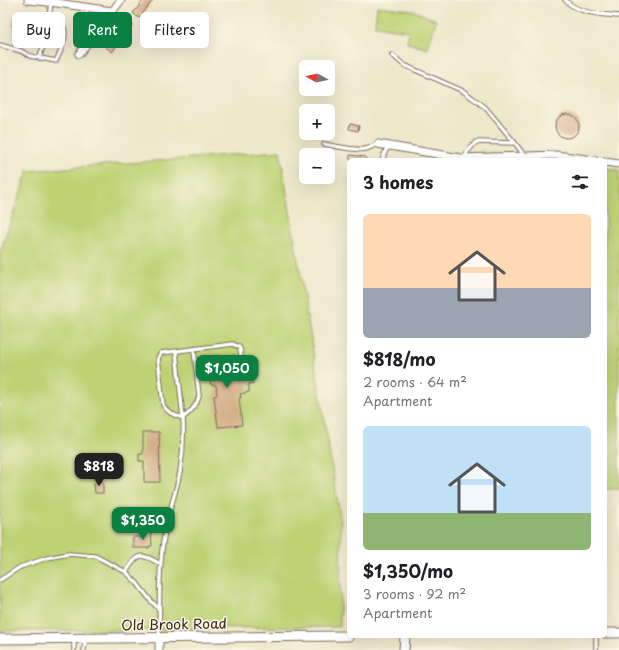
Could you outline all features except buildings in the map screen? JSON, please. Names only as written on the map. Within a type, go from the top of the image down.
[{"type":"street","points":[[28,0],[67,2],[112,11]]},
{"type":"street","points":[[79,54],[121,0]]},
{"type":"street","points":[[378,144],[450,158],[556,155],[568,158]]},
{"type":"street","points":[[607,162],[619,164]]},
{"type":"street","points":[[607,633],[619,633]]},
{"type":"street","name":"Old Brook Road","points":[[0,639],[347,636]]},
{"type":"street","points":[[159,638],[159,650]]},
{"type":"street","points":[[404,650],[405,638]]},
{"type":"lane","points":[[565,0],[569,4],[586,12],[619,16]]},
{"type":"lane","points":[[50,12],[51,2]]},
{"type":"lane","points":[[0,45],[21,51],[30,56],[56,61],[62,48]]},
{"type":"lane","points":[[39,58],[43,48]]},
{"type":"lane","points":[[392,55],[404,65],[463,91],[484,107],[524,155]]},
{"type":"lane","points":[[466,158],[467,152],[476,142],[515,143]]},
{"type":"lane","points":[[324,144],[361,150],[368,149],[378,144]]},
{"type":"lane","points":[[383,158],[386,150],[391,146]]},
{"type":"lane","points":[[183,418],[171,414],[165,408],[158,358],[161,353],[233,344],[240,349],[243,373]]},
{"type":"lane","points":[[183,418],[194,408],[198,400],[194,350]]},
{"type":"lane","points":[[159,638],[160,564],[165,531],[178,482],[184,436],[176,351]]},
{"type":"lane","points":[[0,580],[20,567],[47,558],[69,554],[96,556],[126,572],[159,610]]},
{"type":"lane","points":[[126,572],[136,558],[142,556],[148,557],[160,564]]},
{"type":"lane","points":[[596,638],[596,650]]},
{"type":"lane","points":[[74,639],[74,650]]},
{"type":"lane","points":[[84,650],[85,639]]},
{"type":"green space","points":[[377,6],[412,10],[436,20],[428,49],[407,43],[409,31],[375,26]]},
{"type":"green space","points":[[280,151],[341,522],[340,627],[0,631],[0,252],[28,171]]},
{"type":"green space","points":[[607,168],[619,170],[619,489],[607,489]]}]
